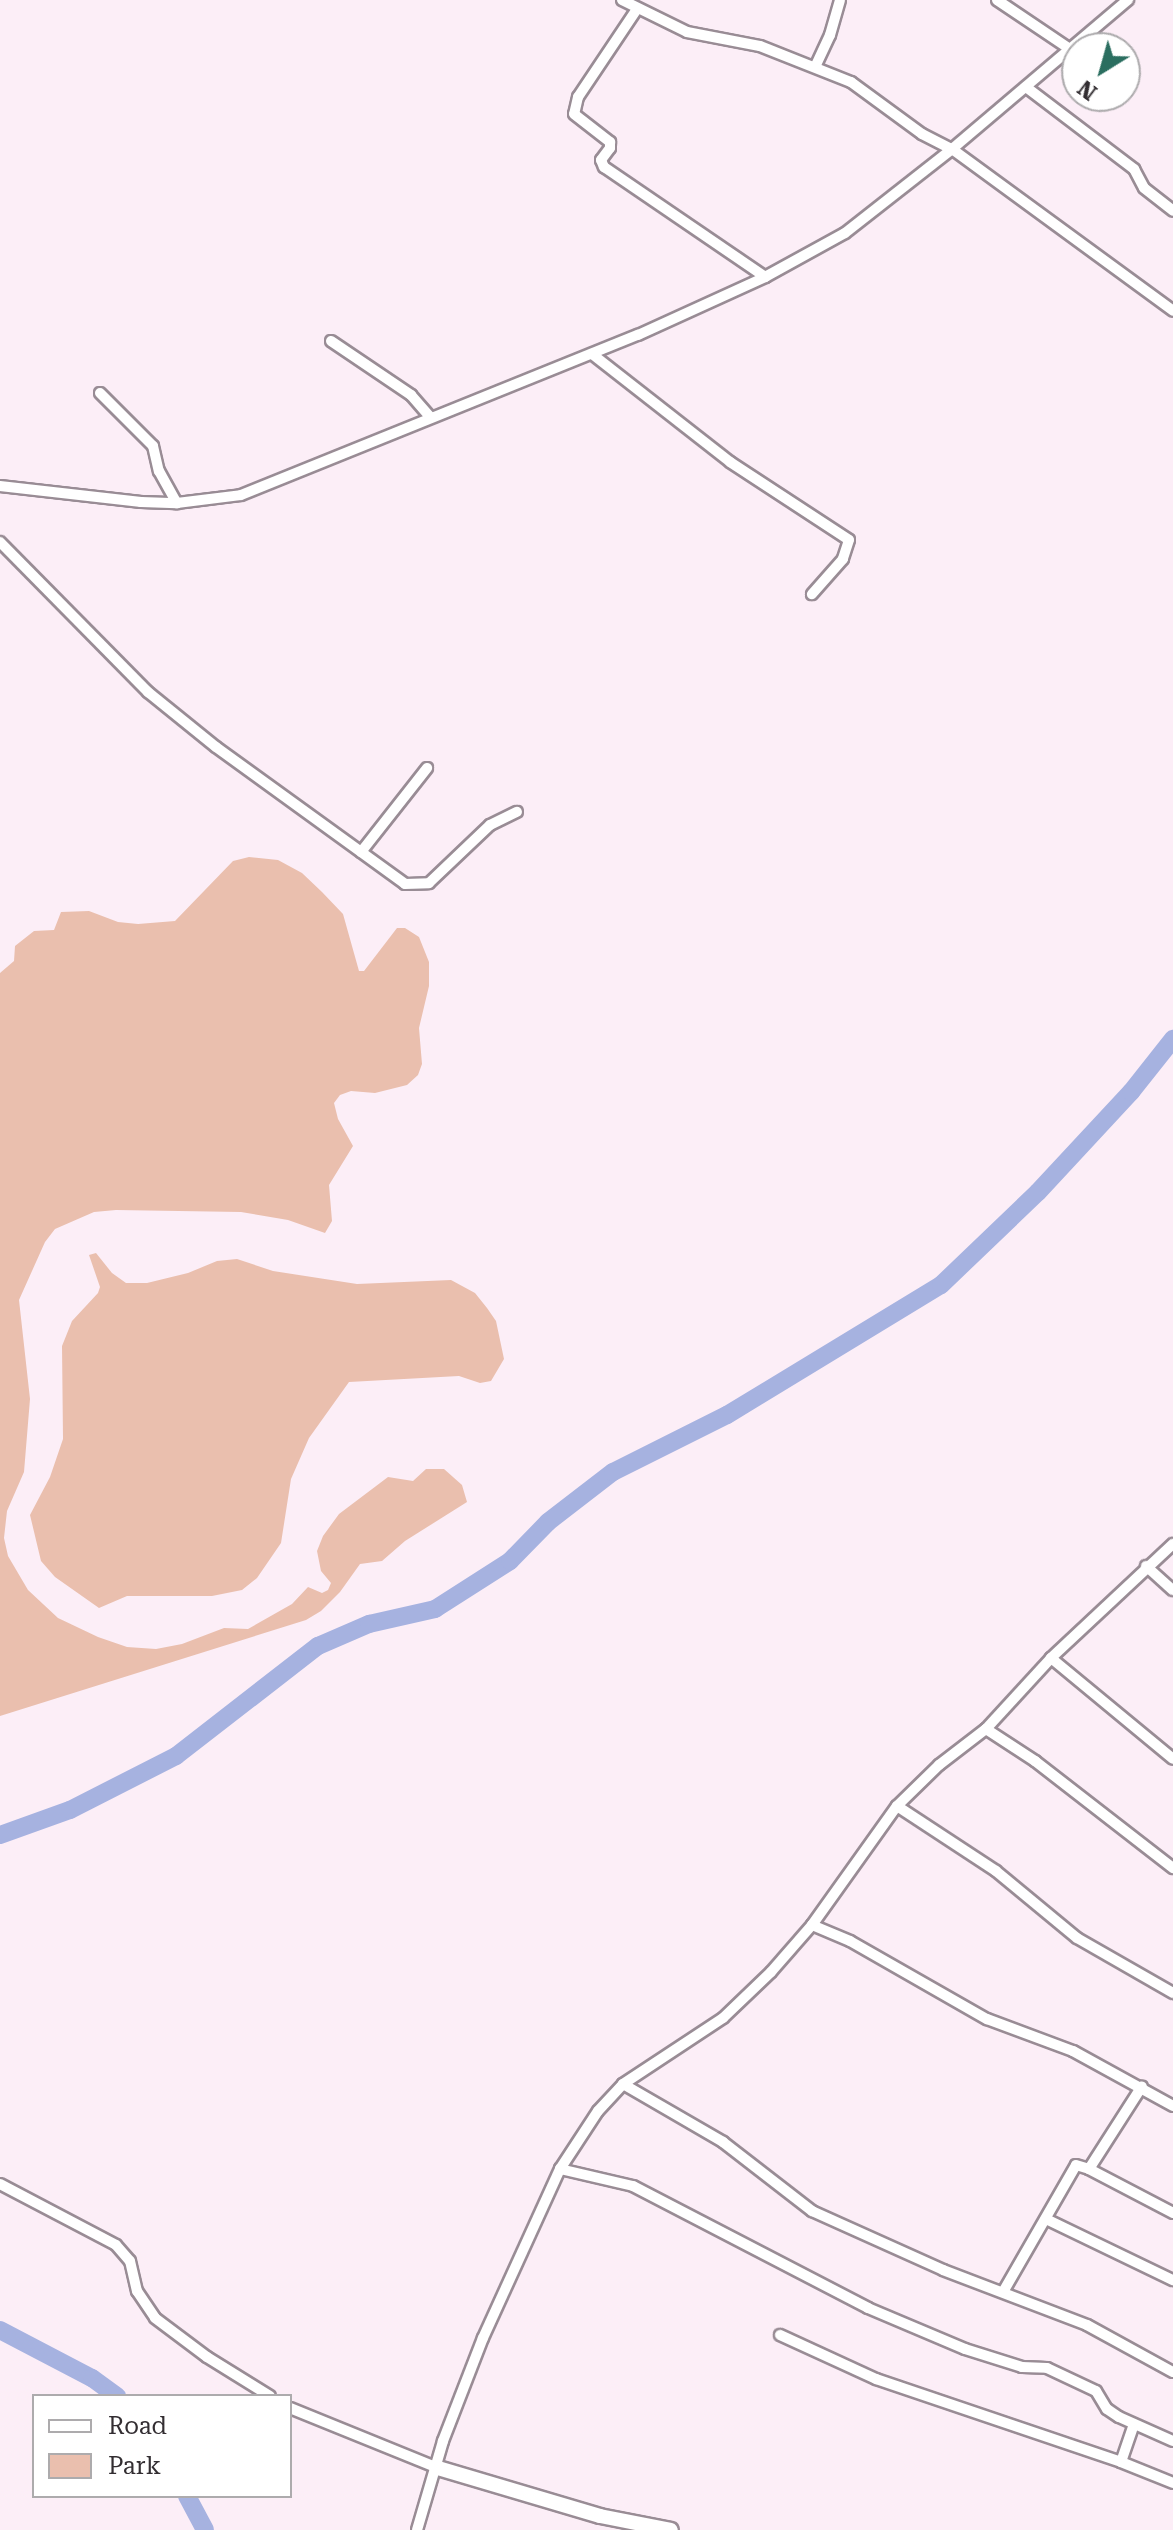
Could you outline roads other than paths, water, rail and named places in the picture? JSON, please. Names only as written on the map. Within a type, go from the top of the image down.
[{"type":"street","points":[[622,0],[687,32],[760,46],[816,65],[851,82],[922,134],[952,149],[1173,311]]},
{"type":"street","points":[[816,65],[830,35],[840,0]]},
{"type":"street","points":[[997,0],[1061,43]]},
{"type":"street","points":[[1090,32],[1128,0]]},
{"type":"street","points":[[637,9],[578,97],[574,114],[610,142],[610,148],[601,160],[604,167],[765,277]]},
{"type":"street","points":[[0,486],[72,496],[177,503],[255,491],[592,354],[765,277],[845,233],[952,149],[1061,57]]},
{"type":"street","points":[[1026,87],[1134,169],[1144,188],[1173,211]]},
{"type":"street","points":[[331,341],[411,395],[431,418]]},
{"type":"street","points":[[592,354],[730,462],[849,540],[843,559],[812,594]]},
{"type":"street","points":[[100,393],[153,446],[159,471],[177,503]]},
{"type":"street","points":[[2,547],[148,692],[216,747],[405,884],[420,886],[429,883],[490,825],[517,812]]},
{"type":"street","points":[[361,852],[427,768]]},
{"type":"street","points":[[417,2530],[461,2391],[560,2169],[598,2111],[623,2084],[723,2018],[771,1972],[812,1925],[897,1806],[939,1765],[986,1729],[1051,1658],[1173,1544]]},
{"type":"street","points":[[1146,1566],[1173,1590]]},
{"type":"street","points":[[1051,1658],[1173,1759]]},
{"type":"street","points":[[986,1729],[1035,1761],[1173,1868]]},
{"type":"street","points":[[897,1806],[996,1871],[1077,1938],[1173,1993]]},
{"type":"street","points":[[812,1925],[850,1941],[987,2019],[1073,2051],[1142,2086],[1173,2106]]},
{"type":"street","points":[[623,2084],[723,2142],[812,2211],[943,2270],[1087,2325],[1173,2372]]},
{"type":"street","points":[[1089,2169],[1142,2086]]},
{"type":"street","points":[[1003,2292],[1076,2165],[1173,2213]]},
{"type":"street","points":[[560,2169],[633,2186],[868,2308],[965,2349],[1022,2367],[1047,2368],[1096,2391],[1107,2409],[1173,2441]]},
{"type":"street","points":[[0,2184],[116,2245],[130,2261],[137,2291],[155,2318],[207,2357],[267,2394]]},
{"type":"street","points":[[1046,2219],[1173,2280]]},
{"type":"street","points":[[780,2335],[876,2379],[1121,2462],[1173,2483]]},
{"type":"street","points":[[292,2409],[438,2468],[610,2524],[671,2530]]},
{"type":"street","points":[[1121,2462],[1134,2424]]},
{"type":"waterway","points":[[0,1835],[70,1810],[176,1756],[318,1646],[369,1624],[435,1609],[510,1561],[548,1522],[613,1472],[727,1415],[941,1285],[1038,1192],[1131,1092],[1173,1039]]},
{"type":"waterway","points":[[0,2330],[92,2378],[114,2394]]},
{"type":"waterway","points":[[188,2498],[205,2530]]}]
